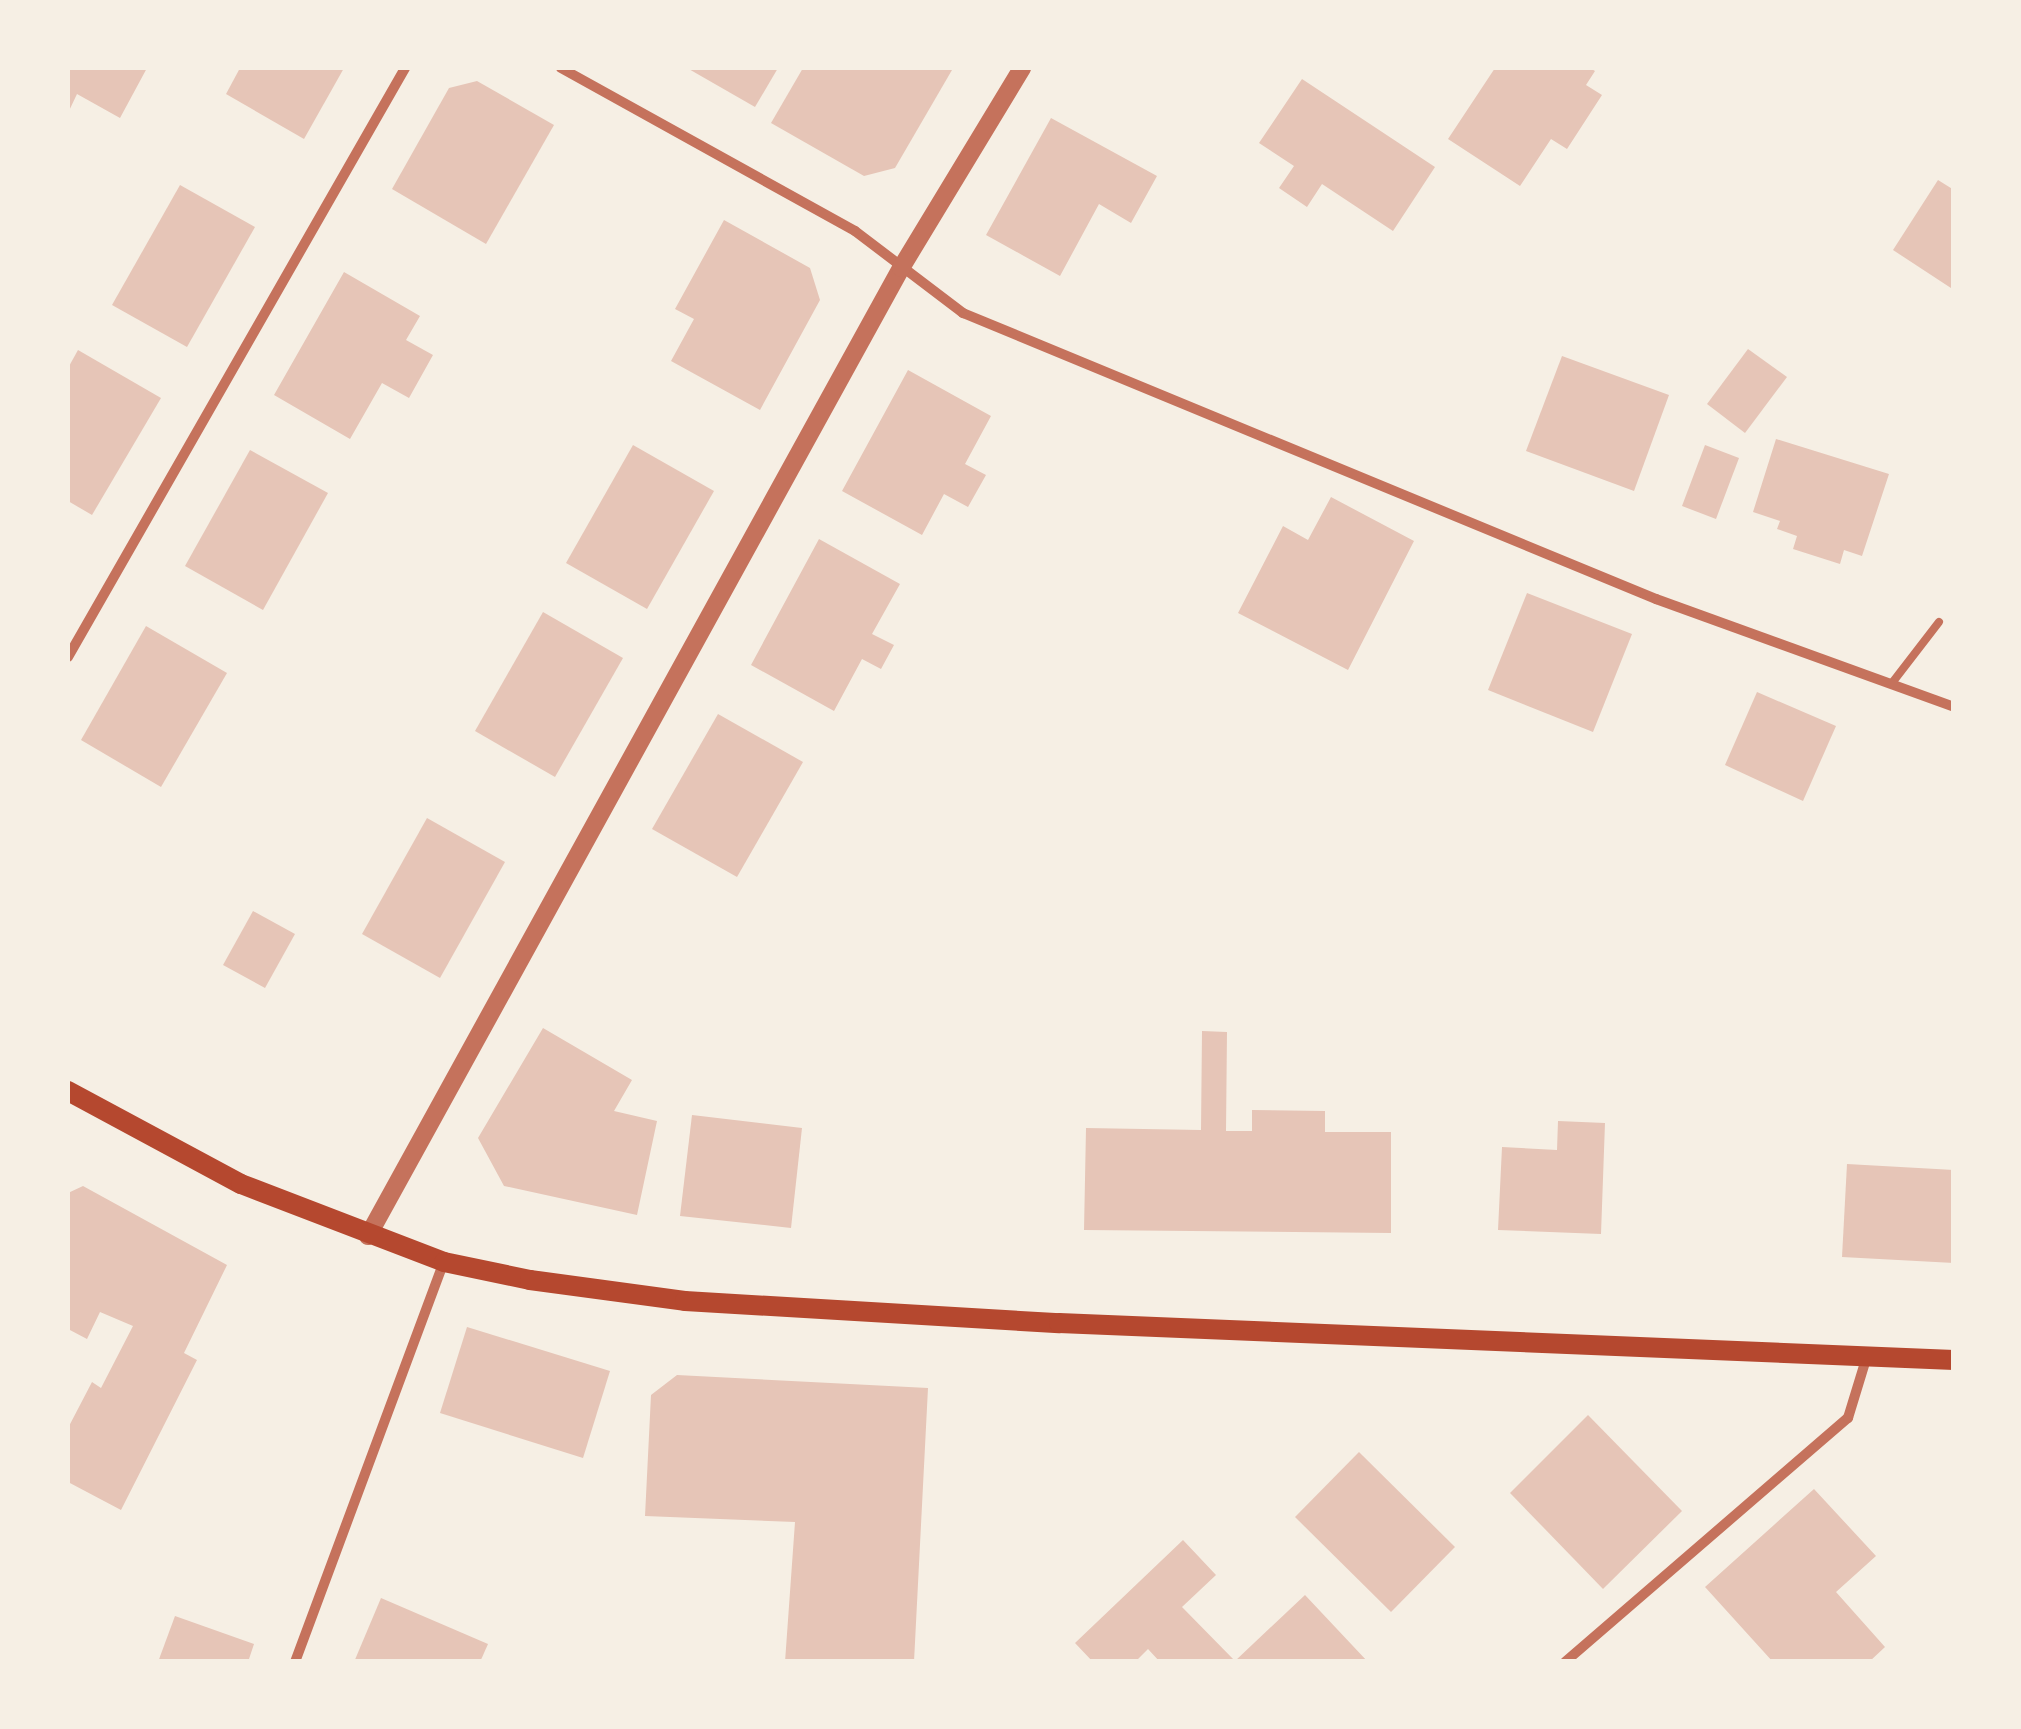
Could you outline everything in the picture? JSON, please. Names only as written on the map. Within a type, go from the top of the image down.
[{"type":"main road","points":[[68,1091],[241,1184],[444,1262],[684,1301],[1059,1323],[1954,1360]]},
{"type":"street","points":[[68,657],[405,68]]},
{"type":"street","points":[[561,68],[855,231],[963,313],[1656,599],[1954,707]]},
{"type":"street","points":[[368,1236],[901,268],[1022,68]]},
{"type":"street","points":[[296,1662],[444,1262]]},
{"type":"street","points":[[1565,1662],[1848,1418],[1868,1355]]},
{"type":"lane","points":[[1892,683],[1938,622]]},
{"type":"building","points":[[68,68],[147,68],[120,118],[77,94],[68,113]]},
{"type":"building","points":[[240,68],[344,68],[304,139],[226,94]]},
{"type":"building","points":[[687,68],[778,68],[755,107]]},
{"type":"building","points":[[803,68],[952,70],[895,168],[864,176],[771,123]]},
{"type":"building","points":[[1495,68],[1590,68],[1595,71],[1586,85],[1602,95],[1567,149],[1551,139],[1520,186],[1448,139]]},
{"type":"building","points":[[1302,79],[1435,167],[1393,231],[1322,184],[1307,207],[1279,188],[1294,166],[1259,143]]},
{"type":"building","points":[[477,81],[554,125],[486,244],[392,189],[449,88]]},
{"type":"building","points":[[1051,118],[1157,176],[1131,223],[1099,204],[1060,276],[986,235]]},
{"type":"building","points":[[1938,180],[1954,190],[1954,290],[1893,250]]},
{"type":"building","points":[[180,185],[255,227],[187,347],[112,305]]},
{"type":"building","points":[[724,220],[810,268],[820,300],[760,410],[671,361],[694,319],[675,309]]},
{"type":"building","points":[[344,272],[420,316],[406,340],[433,355],[409,398],[382,383],[350,439],[274,395]]},
{"type":"building","points":[[1748,349],[1787,377],[1745,433],[1707,404]]},
{"type":"building","points":[[78,350],[161,398],[92,515],[68,501],[68,368]]},
{"type":"building","points":[[1562,356],[1669,395],[1634,491],[1526,451]]},
{"type":"building","points":[[908,370],[991,416],[965,464],[986,475],[968,507],[944,494],[922,535],[842,491]]},
{"type":"building","points":[[1776,439],[1889,474],[1862,556],[1844,550],[1840,564],[1793,549],[1797,536],[1777,529],[1780,521],[1753,512]]},
{"type":"building","points":[[633,445],[714,491],[647,609],[566,563]]},
{"type":"building","points":[[1705,445],[1739,458],[1716,519],[1682,506]]},
{"type":"building","points":[[250,450],[328,493],[263,610],[185,566]]},
{"type":"building","points":[[1331,497],[1414,541],[1348,670],[1238,613],[1283,526],[1308,540]]},
{"type":"building","points":[[819,539],[900,584],[872,634],[894,645],[881,669],[862,659],[834,711],[751,665]]},
{"type":"building","points":[[1527,593],[1632,634],[1593,732],[1488,690]]},
{"type":"building","points":[[543,612],[623,658],[555,777],[475,731]]},
{"type":"building","points":[[146,626],[227,673],[161,787],[81,740]]},
{"type":"building","points":[[1757,692],[1836,726],[1803,801],[1725,765]]},
{"type":"building","points":[[718,714],[803,762],[737,877],[652,829]]},
{"type":"building","points":[[427,818],[505,862],[440,978],[362,934]]},
{"type":"building","points":[[253,911],[295,934],[265,988],[223,965]]},
{"type":"building","points":[[543,1028],[632,1080],[614,1111],[657,1121],[637,1215],[504,1186],[478,1138]]},
{"type":"building","points":[[1202,1031],[1227,1032],[1226,1131],[1252,1131],[1252,1110],[1325,1111],[1325,1132],[1391,1132],[1391,1233],[1084,1230],[1086,1128],[1201,1130]]},
{"type":"building","points":[[692,1115],[802,1128],[791,1228],[680,1216]]},
{"type":"building","points":[[1558,1121],[1605,1123],[1601,1234],[1498,1230],[1502,1147],[1557,1150]]},
{"type":"building","points":[[1847,1164],[1954,1170],[1954,1263],[1842,1257]]},
{"type":"building","points":[[83,1186],[227,1265],[184,1353],[197,1360],[121,1510],[68,1482],[68,1428],[92,1382],[101,1388],[133,1326],[100,1312],[87,1339],[68,1329],[68,1193]]},
{"type":"building","points":[[467,1327],[610,1371],[583,1458],[440,1413]]},
{"type":"building","points":[[677,1375],[928,1388],[914,1662],[785,1662],[795,1522],[645,1516],[651,1395]]},
{"type":"building","points":[[1588,1415],[1682,1511],[1603,1589],[1510,1493]]},
{"type":"building","points":[[1359,1452],[1455,1547],[1391,1612],[1295,1517]]},
{"type":"building","points":[[1814,1489],[1876,1556],[1836,1592],[1885,1647],[1869,1662],[1773,1662],[1705,1587]]},
{"type":"building","points":[[1183,1540],[1216,1575],[1182,1607],[1235,1661],[1305,1595],[1368,1662],[1160,1662],[1148,1649],[1135,1662],[1093,1662],[1075,1643]]},
{"type":"building","points":[[381,1598],[488,1644],[480,1662],[354,1662]]},
{"type":"building","points":[[175,1616],[254,1644],[248,1662],[158,1662]]}]
